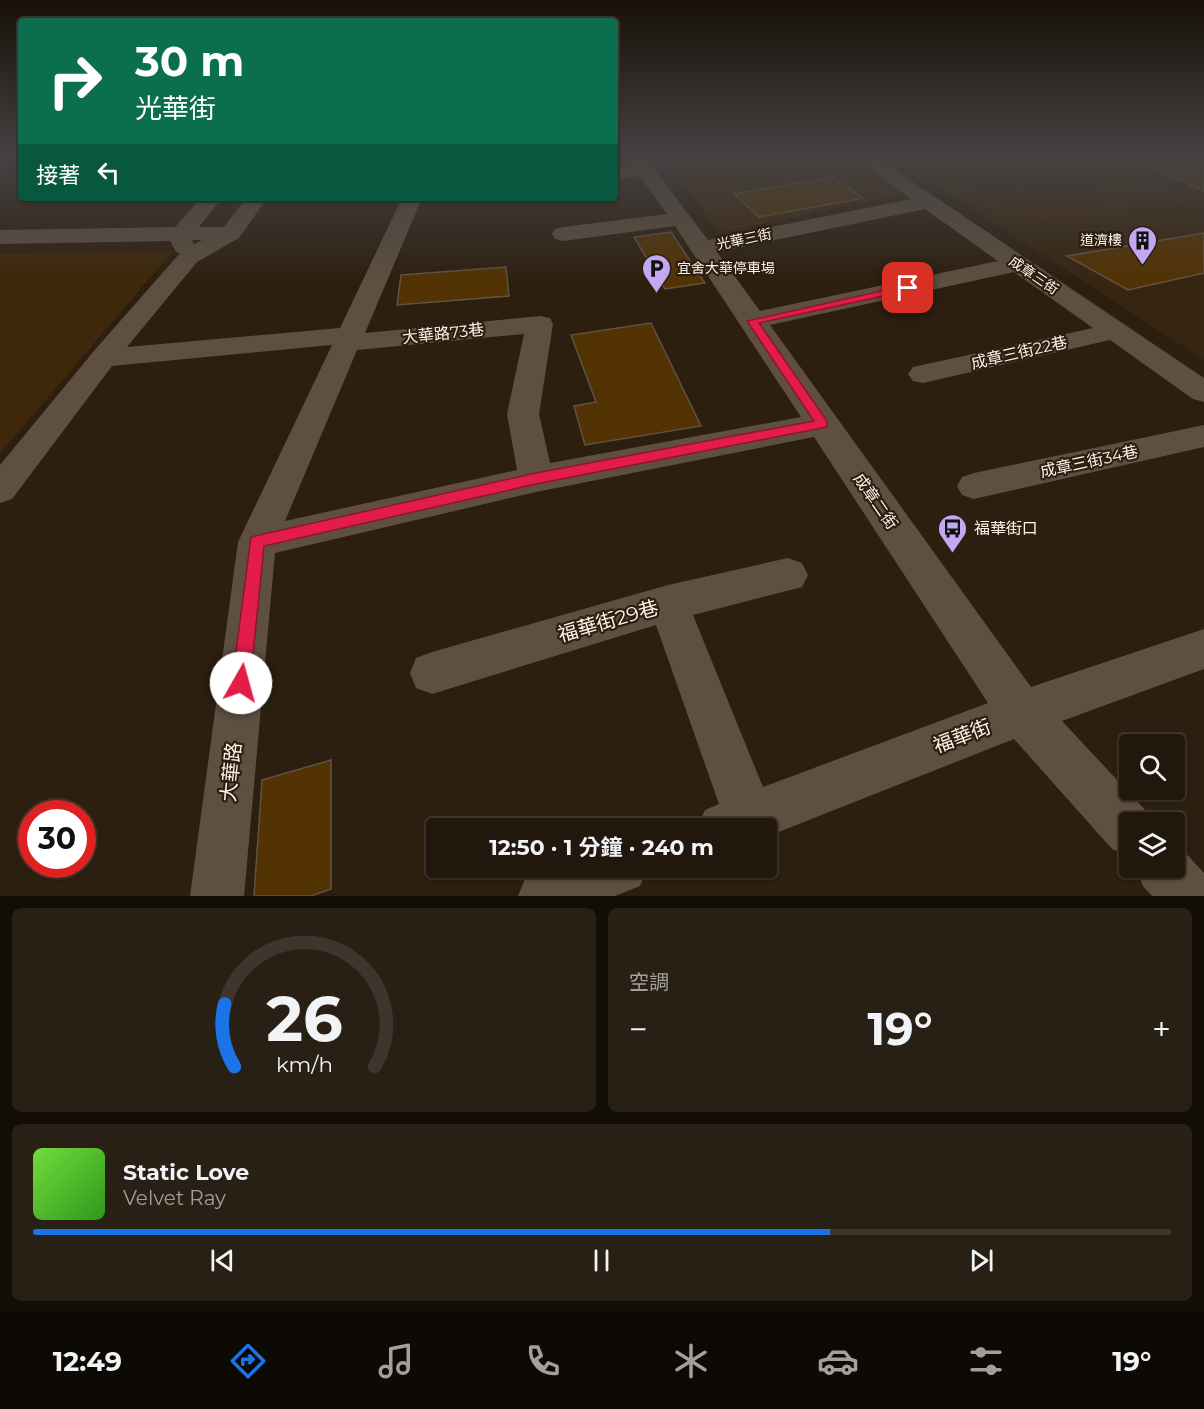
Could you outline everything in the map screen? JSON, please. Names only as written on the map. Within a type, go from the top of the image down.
[{"type":"street","name":"成章二街","points":[[664,200],[682,219],[1022,713],[1119,819]]},
{"type":"street","name":"成章三街","points":[[925,200],[1204,392]]},
{"type":"street","points":[[0,490],[103,358],[184,247],[210,201]]},
{"type":"street","points":[[0,237],[184,247],[231,233],[255,201]]},
{"type":"street","name":"大華路","points":[[217,896],[257,542],[411,201]]},
{"type":"street","name":"光華三街","points":[[702,248],[928,202]]},
{"type":"street","points":[[563,234],[682,219]]},
{"type":"street","points":[[752,321],[1018,264]]},
{"type":"street","name":"大華路73巷","points":[[103,358],[540,324],[522,414],[536,479]]},
{"type":"street","name":"成章三街22巷","points":[[922,374],[1116,331]]},
{"type":"street","points":[[257,542],[536,479],[823,424]]},
{"type":"street","name":"成章三街34巷","points":[[974,486],[1204,436]]},
{"type":"street","points":[[668,603],[788,575]]},
{"type":"street","name":"福華街29巷","points":[[432,673],[668,603],[734,818]]},
{"type":"street","name":"福華街","points":[[749,818],[1022,713],[1204,649]]},
{"type":"street","points":[[545,896],[592,878]]},
{"type":"street","points":[[1172,878],[1188,896]]},
{"type":"shaded area","points":[[695,200],[876,200],[720,232]]},
{"type":"shaded area","points":[[957,200],[1204,200],[1204,360]]},
{"type":"shaded area","points":[[967,200],[998,200],[1023,206],[1059,208],[1086,206],[1100,200],[1134,200],[1137,204],[1119,213],[1100,218],[1056,221],[1012,215]]},
{"type":"shaded area","points":[[1152,200],[1183,200],[1189,203],[1165,207]]},
{"type":"shaded area","points":[[172,252],[0,454],[0,253]]},
{"type":"building","points":[[740,200],[853,200],[759,217]]},
{"type":"building","points":[[671,232],[705,283],[665,289],[634,237]]},
{"type":"building","name":"道濟樓","points":[[1204,233],[1204,273],[1128,290],[1067,256]]},
{"type":"building","points":[[506,267],[509,296],[397,305],[401,275]]},
{"type":"building","points":[[651,323],[701,426],[585,445],[574,406],[596,402],[571,335]]},
{"type":"building","points":[[331,760],[331,889],[311,896],[254,896],[262,780]]},
{"type":"place","name":"道濟樓","points":[[1143,266]]},
{"type":"place","name":"宜舍大華停車場","points":[[656,294]]},
{"type":"place","name":"福華街口","points":[[953,554]]},
{"type":"route","points":[[241,683],[257,542],[536,479],[823,424],[752,321],[908,288]]}]
